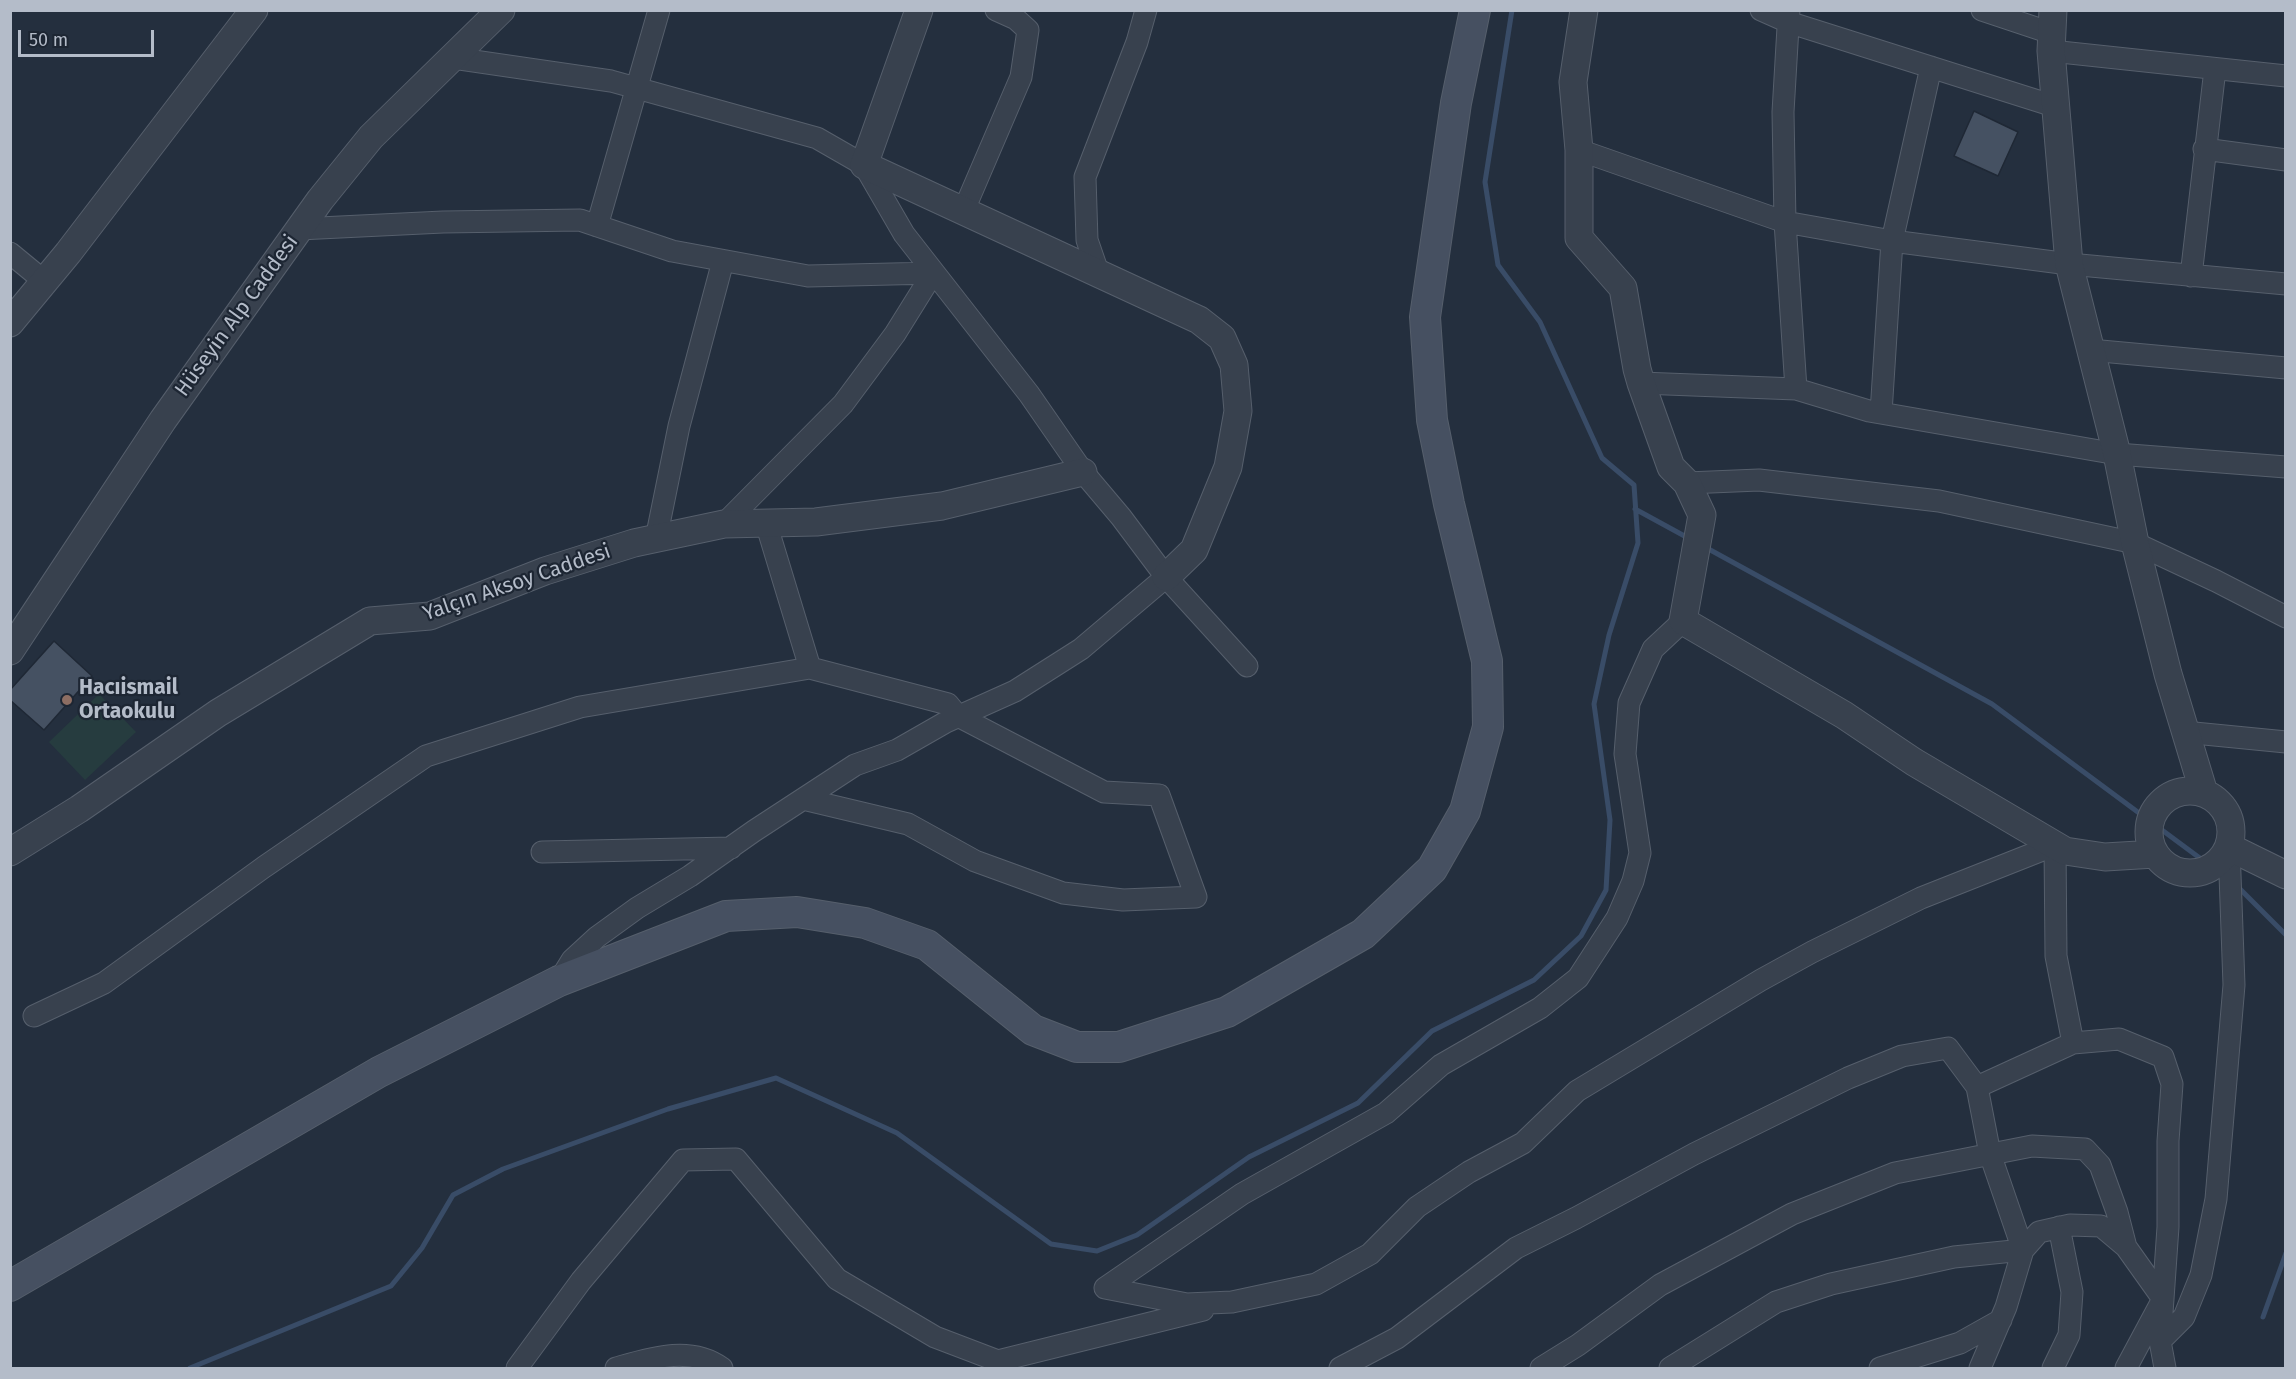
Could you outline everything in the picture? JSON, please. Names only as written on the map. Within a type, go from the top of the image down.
[{"type":"main road","points":[[10,1286],[379,1072],[559,981],[726,916],[797,912],[865,923],[927,945],[1033,1030],[1077,1047],[1119,1047],[1227,1012],[1363,934],[1432,869],[1465,811],[1488,726],[1487,660],[1449,504],[1432,420],[1425,317],[1456,103],[1474,10]]},
{"type":"street","name":"Hüseyin Alp Caddesi","points":[[10,651],[163,420],[299,229],[371,137],[501,10]]},
{"type":"street","points":[[597,226],[659,10]]},
{"type":"street","points":[[919,10],[864,165],[904,234],[1029,394],[1083,472],[1166,577],[1247,666]]},
{"type":"street","points":[[963,212],[1021,77],[1028,30],[1016,19],[996,10]]},
{"type":"street","points":[[1098,272],[1087,240],[1085,177],[1137,42],[1146,10]]},
{"type":"street","points":[[1232,1302],[1187,1304],[1105,1288],[1242,1194],[1386,1113],[1441,1065],[1540,1008],[1578,978],[1617,918],[1633,881],[1640,853],[1625,754],[1629,704],[1653,649],[1683,621],[1702,515],[1687,483],[1671,467],[1641,383],[1623,288],[1579,238],[1579,150],[1573,82],[1584,10]]},
{"type":"street","points":[[1761,10],[1789,16],[1931,67],[2057,107]]},
{"type":"street","points":[[1982,10],[2052,32],[2215,69],[2286,76]]},
{"type":"street","points":[[10,323],[245,14]]},
{"type":"street","points":[[1789,16],[1783,112],[1785,222],[1796,389]]},
{"type":"street","points":[[2052,32],[2069,264],[2116,454],[2135,543],[2184,732],[2204,793]]},
{"type":"street","points":[[453,58],[611,81],[817,138],[864,165],[1199,320],[1222,338],[1234,365],[1238,411],[1228,468],[1194,550],[1166,577],[1081,649],[1015,691],[958,716],[897,750],[855,765],[690,876],[637,908],[597,937],[572,960],[559,981]]},
{"type":"street","points":[[1881,413],[1892,241],[1931,67]]},
{"type":"street","points":[[2191,276],[2204,148],[2215,69]]},
{"type":"street","points":[[2204,148],[2286,160]]},
{"type":"street","points":[[1579,150],[1785,222],[1892,241],[2069,264],[2286,284]]},
{"type":"street","points":[[299,229],[443,222],[580,220],[672,251],[808,276],[933,273]]},
{"type":"street","points":[[10,253],[44,281]]},
{"type":"street","points":[[656,539],[679,426],[723,261]]},
{"type":"street","points":[[724,524],[843,404],[895,334],[933,273]]},
{"type":"street","points":[[2090,350],[2286,368]]},
{"type":"street","points":[[1641,383],[1796,389],[1881,413],[2116,454],[2286,467]]},
{"type":"street","name":"Yalçın Aksoy Caddesi","points":[[10,852],[79,809],[218,713],[370,621],[430,616],[545,571],[634,543],[724,524],[816,522],[942,506],[1083,472]]},
{"type":"street","points":[[1687,483],[1760,480],[1939,501],[2135,543],[2286,617]]},
{"type":"street","points":[[765,523],[810,668]]},
{"type":"street","points":[[1683,621],[1844,715],[1914,762],[2065,851],[2105,857],[2155,854]]},
{"type":"street","points":[[34,1016],[104,983],[264,867],[426,756],[580,707],[810,668],[948,704],[958,716],[1104,792],[1159,795],[1196,897],[1123,900],[1063,893],[975,861],[908,824],[803,799]]},
{"type":"street","points":[[2184,732],[2286,741]]},
{"type":"street","points":[[2160,1341],[2184,1317],[2201,1275],[2216,1199],[2234,985],[2230,821],[2216,800],[2204,793],[2192,791],[2179,792],[2168,797],[2158,806],[2152,817],[2149,829],[2150,842],[2155,854],[2175,870],[2188,873],[2200,872],[2217,862],[2229,847]]},
{"type":"street","points":[[2055,845],[2056,956],[2073,1043]]},
{"type":"street","points":[[517,1368],[581,1281],[683,1160],[736,1159],[837,1279],[935,1337],[1002,1365],[1232,1302],[1316,1284],[1370,1254],[1417,1206],[1469,1172],[1523,1143],[1576,1091],[1761,980],[1812,952],[1922,898],[2055,845]]},
{"type":"street","points":[[2229,847],[2286,875]]},
{"type":"street","points":[[542,852],[731,848]]},
{"type":"street","points":[[1977,1087],[2073,1043],[2119,1039],[2163,1058],[2172,1084],[2168,1142],[2168,1227],[2160,1341],[2166,1368]]},
{"type":"street","points":[[1340,1368],[1397,1338],[1515,1248],[1576,1218],[1694,1154],[1848,1078],[1902,1056],[1948,1048],[1977,1087],[1990,1154],[2023,1250]]},
{"type":"street","points":[[1541,1368],[1578,1345],[1660,1285],[1792,1214],[1894,1173],[2031,1146],[2085,1149],[2100,1165],[2117,1212],[2126,1247]]},
{"type":"street","points":[[1980,1368],[2001,1320],[2023,1250],[2039,1232],[2070,1225],[2101,1226],[2126,1247],[2163,1299]]},
{"type":"street","points":[[2053,1368],[2069,1335],[2072,1292],[2059,1227]]},
{"type":"street","points":[[1670,1368],[1776,1302],[1831,1284],[1954,1257],[2023,1250]]},
{"type":"street","points":[[2126,1368],[2163,1299]]},
{"type":"street","points":[[1880,1368],[1960,1343],[2001,1320]]},
{"type":"street","points":[[616,1368],[656,1356],[691,1355],[722,1368]]},
{"type":"green space","points":[[99,694],[136,732],[85,780],[49,742]]},
{"type":"building","points":[[1974,111],[2018,132],[1998,176],[1954,156]]},
{"type":"building","points":[[54,641],[92,676],[44,730],[10,700],[10,690]]},
{"type":"waterway","points":[[190,1368],[391,1286],[422,1248],[453,1195],[503,1169],[668,1109],[776,1078],[897,1133],[1051,1244],[1097,1251],[1137,1235],[1249,1157],[1358,1103],[1432,1031],[1534,980],[1581,936],[1606,890],[1610,820],[1594,704],[1609,635],[1638,543],[1634,485],[1602,458],[1540,322],[1498,265],[1485,182],[1512,10]]},
{"type":"waterway","points":[[1635,509],[1690,539]]},
{"type":"waterway","points":[[1703,546],[1992,704],[2224,876]]},
{"type":"waterway","points":[[2236,885],[2286,935]]},
{"type":"waterway","points":[[2263,1317],[2286,1253]]},
{"type":"place","name":"Hacıismail Ortaokulu","points":[[67,700]]}]
